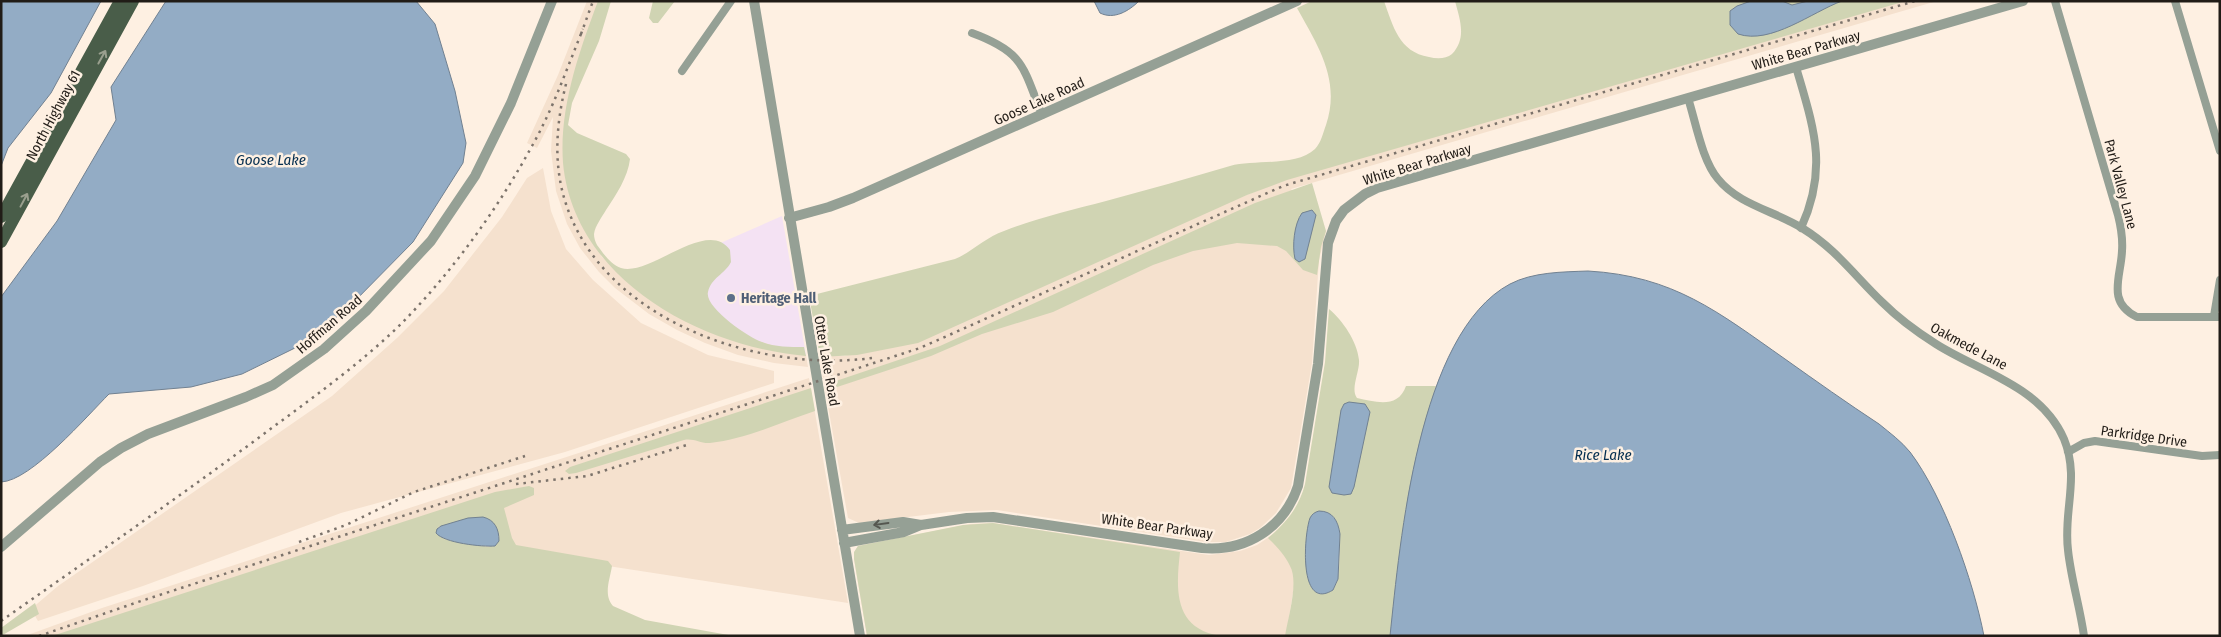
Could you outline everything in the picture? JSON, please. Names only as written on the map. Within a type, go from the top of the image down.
[{"type":"main road","points":[[1,217],[120,1]]},
{"type":"main road","name":"North Highway 61","points":[[1,242],[133,1]]},
{"type":"street","name":"Hoffman Road","points":[[1,547],[100,462],[148,434],[273,385],[324,349],[366,311],[431,241],[475,176],[511,103],[552,1]]},
{"type":"street","points":[[682,71],[731,1]]},
{"type":"street","name":"Otter Lake Road","points":[[754,1],[860,636]]},
{"type":"street","name":"Goose Lake Road","points":[[789,218],[825,209],[849,200],[1297,1]]},
{"type":"street","name":"White Bear Parkway","points":[[844,543],[904,532],[921,525],[976,517],[1002,517],[1210,549],[1239,546],[1259,537],[1284,513],[1293,499],[1300,481],[1319,356],[1326,252],[1336,221],[1344,210],[1364,194],[1377,188],[2023,1]]},
{"type":"street","name":"Park Valley Lane","points":[[2056,1],[2118,215],[2122,248],[2117,288],[2119,301],[2128,313],[2137,317],[2217,316]]},
{"type":"street","points":[[2175,1],[2220,151]]},
{"type":"street","points":[[972,33],[994,42],[1016,56],[1023,67],[1042,115]]},
{"type":"street","points":[[1796,67],[1814,130],[1817,148],[1815,184],[1811,203],[1801,228]]},
{"type":"street","name":"Oakmede Lane","points":[[1688,98],[1709,166],[1717,179],[1735,195],[1801,228],[1830,247],[1882,302],[1906,323],[1946,350],[2001,377],[2024,392],[2050,416],[2064,438],[2072,474],[2068,515],[2068,551],[2084,636]]},
{"type":"street","points":[[2217,316],[2220,280]]},
{"type":"street","name":"Parkridge Drive","points":[[2068,452],[2084,443],[2095,441],[2195,456],[2220,455]]},
{"type":"street","name":"White Bear Parkway","points":[[842,530],[903,522],[921,525]]},
{"type":"shaded area","points":[[587,1],[599,1],[565,121],[565,173],[602,257],[685,320],[806,355],[808,367],[774,363],[738,355],[677,330],[649,314],[615,288],[599,272],[580,248],[567,224],[556,191],[551,151],[553,117],[537,148],[527,143],[558,75]]},
{"type":"shaded area","points":[[1896,1],[1937,1],[1291,189],[1326,231],[1319,260],[1312,363],[1291,488],[1276,513],[1260,528],[1250,534],[1226,542],[1206,542],[997,510],[949,512],[859,523],[848,518],[819,356],[845,356],[1289,178]]},
{"type":"shaded area","points":[[543,168],[551,211],[566,249],[593,280],[641,323],[708,355],[774,371],[774,383],[565,452],[341,513],[143,586],[38,621],[31,609],[58,586],[332,396],[397,338],[444,291],[502,217],[527,178]]},
{"type":"shaded area","points":[[782,216],[806,355],[784,353],[629,283]]},
{"type":"shaded area","points":[[809,378],[848,603],[608,566],[54,636],[25,636],[102,608]]},
{"type":"shaded area","points":[[993,523],[1209,555],[1240,551],[1257,545],[1272,535],[1297,568],[1286,636],[867,636],[854,559],[858,546],[970,524]]},
{"type":"green space","points":[[598,1],[611,1],[599,41],[572,103],[568,125],[577,133],[626,154],[630,159],[621,186],[596,228],[594,235],[597,245],[614,264],[621,268],[633,268],[693,244],[707,240],[720,242],[730,250],[731,262],[710,287],[708,292],[713,306],[738,328],[756,339],[777,346],[804,347],[806,356],[766,350],[725,339],[686,322],[649,300],[617,273],[591,241],[572,205],[563,163],[563,142],[567,101],[572,80]]},
{"type":"green space","points":[[653,1],[675,1],[658,23],[653,23],[649,18]]},
{"type":"green space","points":[[1312,1],[1384,1],[1394,28],[1404,44],[1419,54],[1438,58],[1447,57],[1452,54],[1460,42],[1461,29],[1455,1],[1906,1],[1287,180],[1247,195],[918,343],[857,355],[820,357],[809,296],[955,259],[997,234],[1042,218],[1230,166],[1286,160],[1307,155],[1317,147],[1320,141],[1330,109],[1331,93],[1325,64],[1297,8]]},
{"type":"green space","points":[[1312,183],[1326,231],[1321,247],[1317,275],[1303,270],[1286,251],[1277,246],[1237,243],[1193,251],[1153,265],[1053,312],[982,334],[931,356],[825,391],[824,385],[940,346],[1255,203]]},
{"type":"green space","points":[[1329,309],[1349,332],[1358,353],[1359,364],[1354,390],[1357,398],[1386,402],[1398,398],[1406,386],[1436,386],[1412,478],[1397,572],[1390,636],[1285,636],[1293,590],[1292,573],[1286,558],[1268,538],[1291,514],[1305,484],[1325,362]],"holes":[[[1319,511],[1324,511],[1334,518],[1340,534],[1337,582],[1333,590],[1324,594],[1317,593],[1307,541],[1311,517]]]},
{"type":"green space","points":[[811,388],[815,411],[764,430],[710,443],[684,440],[576,473],[569,474],[565,471],[570,467]]},
{"type":"green space","points":[[529,486],[534,488],[534,495],[504,508],[512,538],[516,545],[608,561],[612,566],[608,597],[613,606],[645,620],[734,636],[52,636],[495,492]],"holes":[[[475,517],[497,528],[499,538],[489,547],[444,539],[438,527]]]},
{"type":"green space","points":[[993,523],[1180,552],[1179,593],[1181,605],[1186,616],[1193,625],[1205,632],[1220,636],[867,636],[854,559],[854,552],[858,546],[963,525]]},
{"type":"green space","points":[[35,603],[39,614],[1,636],[1,628]]},
{"type":"water","points":[[1,1],[101,1],[51,93],[8,148],[1,166]]},
{"type":"water","name":"Goose Lake","points":[[166,1],[416,1],[435,24],[455,91],[466,143],[463,163],[413,242],[346,310],[299,346],[242,374],[191,387],[109,394],[43,460],[13,479],[1,482],[1,297],[57,221],[116,120],[111,87]]},
{"type":"water","points":[[1094,1],[1139,1],[1126,11],[1116,15],[1105,15],[1100,13]]},
{"type":"water","points":[[1751,1],[1782,1],[1792,5],[1808,1],[1842,1],[1777,31],[1751,36],[1738,34],[1730,25],[1730,11],[1737,6]]},
{"type":"water","points":[[1312,210],[1316,215],[1305,259],[1299,262],[1295,259],[1294,254],[1295,229],[1302,213]]},
{"type":"water","name":"Rice Lake","points":[[1588,271],[1618,274],[1646,280],[1694,299],[1738,326],[1879,424],[1899,441],[1910,452],[1922,471],[1956,540],[1973,590],[1984,636],[1390,636],[1400,548],[1419,443],[1434,392],[1454,346],[1479,309],[1510,284],[1538,275]]},
{"type":"water","points":[[1349,402],[1365,404],[1370,412],[1354,487],[1351,494],[1344,495],[1332,493],[1329,487],[1341,410],[1344,404]]},
{"type":"water","points":[[1319,511],[1324,511],[1334,518],[1340,534],[1338,579],[1333,590],[1322,594],[1314,590],[1309,581],[1305,554],[1310,518]]},
{"type":"water","points":[[483,517],[491,520],[497,529],[499,541],[495,546],[455,542],[436,533],[437,529],[441,526],[468,518]]},
{"type":"railway","points":[[581,34],[593,1]]},
{"type":"railway","points":[[39,636],[138,602],[920,348],[1283,186],[1915,1]]},
{"type":"railway","points":[[1,621],[166,505],[300,407],[352,367],[401,324],[456,262],[504,194],[547,118],[583,29]]},
{"type":"railway","points":[[566,84],[557,144],[562,189],[566,204],[586,245],[615,280],[650,309],[692,331],[736,347],[782,357],[828,361],[872,358]]},
{"type":"railway","points":[[516,484],[587,476],[690,444]]},
{"type":"railway","points":[[299,542],[346,525],[414,492],[525,456]]},
{"type":"place","name":"Heritage Hall","points":[[731,298]]}]
